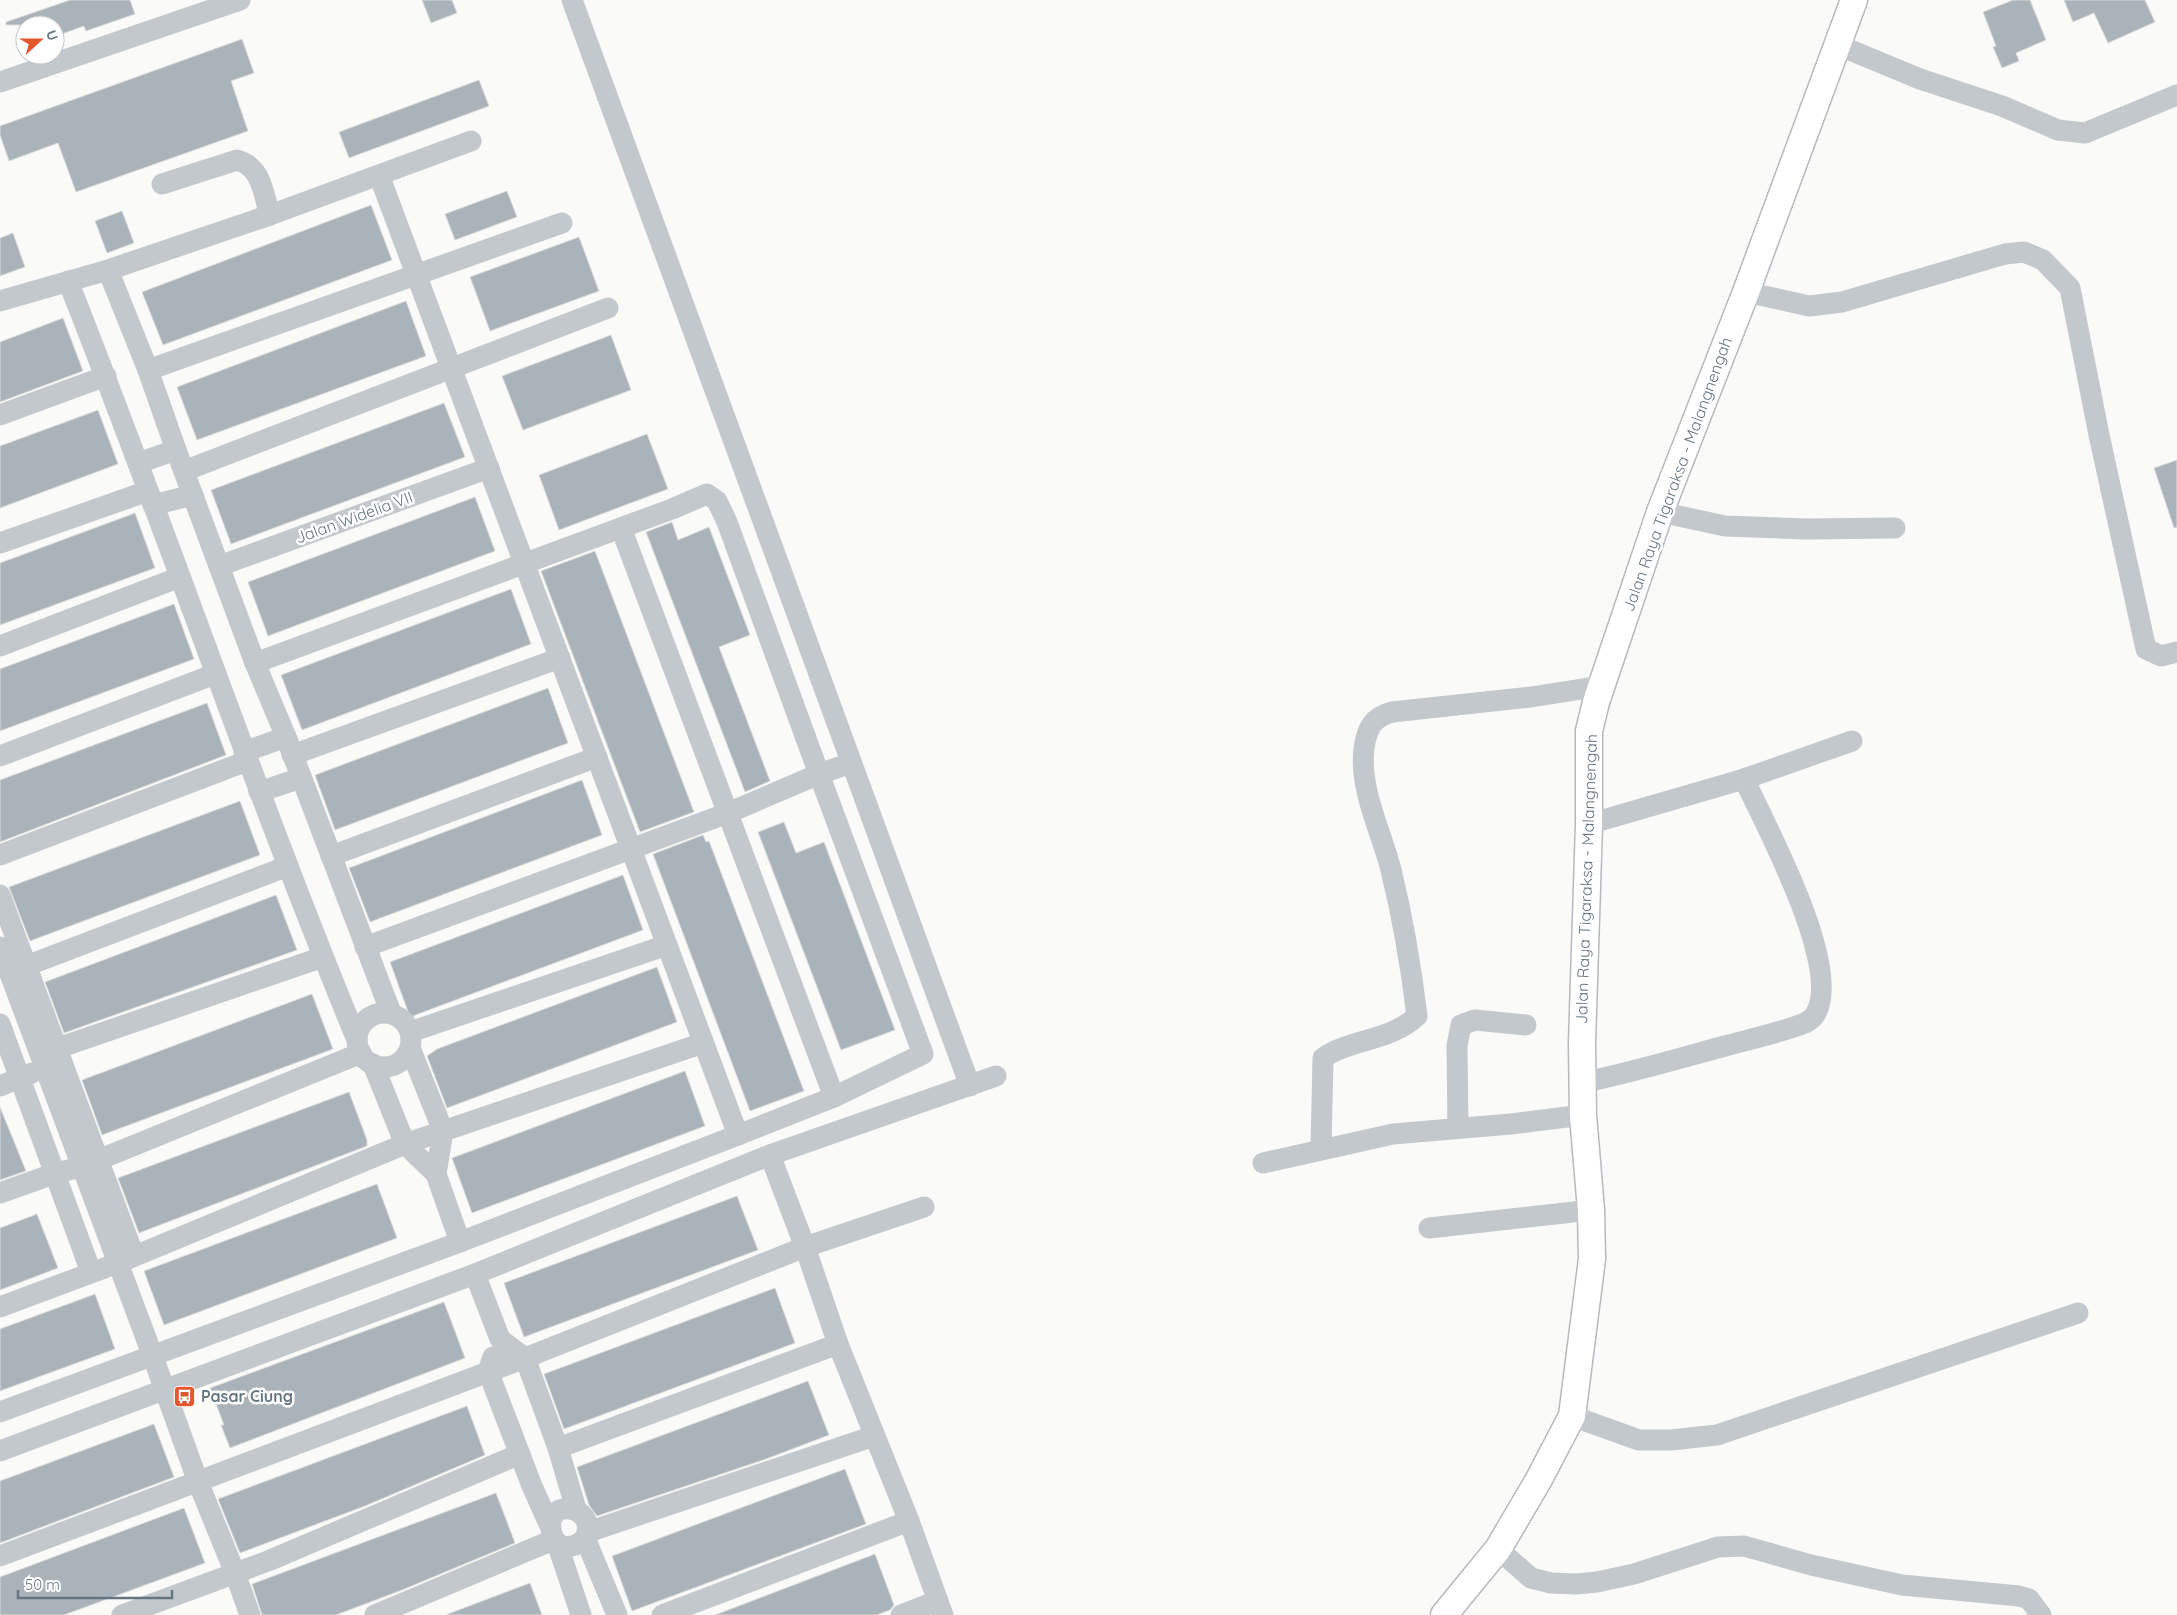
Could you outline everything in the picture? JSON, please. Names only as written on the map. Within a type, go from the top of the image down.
[{"type":"main road","name":"Jalan Raya Tigaraksa - Malangnengah","points":[[1444,1615],[1498,1549],[1538,1482],[1572,1416],[1592,1259],[1591,1210],[1582,1083],[1589,824],[1589,731],[1601,686],[1660,512],[1746,292],[1854,0]]},
{"type":"street","points":[[572,0],[970,1086]]},
{"type":"street","points":[[0,82],[236,1]]},
{"type":"street","points":[[1838,45],[1920,79],[2002,106],[2058,130],[2085,133],[2177,95]]},
{"type":"street","points":[[0,301],[108,270],[270,215],[471,141]]},
{"type":"street","points":[[162,184],[237,160],[250,165],[256,170],[270,215]]},
{"type":"street","points":[[379,176],[738,1135]]},
{"type":"street","points":[[148,370],[562,223]]},
{"type":"street","points":[[1746,292],[1809,306],[1842,302],[2005,254],[2024,252],[2043,260],[2070,288],[2099,435],[2146,649],[2161,656],[2177,652]]},
{"type":"street","points":[[108,270],[148,370],[255,663],[332,856],[391,1013]]},
{"type":"street","points":[[68,281],[106,376],[258,792],[323,957],[405,1144],[436,1174],[460,1242]]},
{"type":"street","points":[[184,471],[608,308]]},
{"type":"street","points":[[0,415],[106,376]]},
{"type":"street","points":[[138,463],[176,450]]},
{"type":"street","name":"Jalan Widelia VII","points":[[219,566],[489,468]]},
{"type":"street","points":[[0,1412],[152,1354],[460,1242],[738,1135],[834,1097],[923,1054],[717,501],[707,494],[621,528],[255,663]]},
{"type":"street","points":[[0,543],[150,498],[193,495]]},
{"type":"street","points":[[1660,512],[1725,526],[1806,529],[1895,528]]},
{"type":"street","points":[[621,528],[834,1097]]},
{"type":"street","points":[[0,646],[180,578]]},
{"type":"street","points":[[0,855],[246,756],[289,746],[560,658]]},
{"type":"street","points":[[0,756],[215,674]]},
{"type":"street","points":[[1321,1149],[1323,1058],[1331,1052],[1383,1036],[1410,1024],[1417,1016],[1407,938],[1390,867],[1371,810],[1364,770],[1364,746],[1371,724],[1382,715],[1392,712],[1531,697],[1601,686]]},
{"type":"street","points":[[1589,824],[1744,779],[1852,742]]},
{"type":"street","points":[[332,856],[597,757]]},
{"type":"street","points":[[365,947],[728,813],[819,774],[851,763]]},
{"type":"street","points":[[258,792],[300,778]]},
{"type":"street","points":[[1582,1083],[1616,1076],[1763,1035],[1806,1022],[1815,1014],[1822,997],[1820,972],[1811,932],[1802,903],[1744,779]]},
{"type":"street","points":[[26,966],[288,866]]},
{"type":"street","points":[[0,895],[26,966],[90,1163],[126,1259],[152,1354],[198,1482],[236,1573],[250,1615]]},
{"type":"street","points":[[410,1040],[667,945]]},
{"type":"street","points":[[0,947],[56,1058]]},
{"type":"street","points":[[10,1083],[56,1058],[323,957]]},
{"type":"street","points":[[410,1040],[404,1058],[395,1065],[384,1067],[364,1052],[360,1028],[367,1018],[379,1013],[391,1013],[403,1020],[443,1131],[436,1174]]},
{"type":"street","points":[[1458,1128],[1457,1046],[1461,1025],[1475,1020],[1526,1025]]},
{"type":"street","points":[[0,1024],[10,1083],[56,1173],[92,1272]]},
{"type":"street","points":[[0,1307],[126,1259],[405,1144],[704,1043]]},
{"type":"street","points":[[0,1193],[90,1163],[364,1052]]},
{"type":"street","points":[[0,1451],[475,1274],[770,1155],[996,1076]]},
{"type":"street","points":[[1262,1163],[1393,1134],[1512,1124],[1583,1115]]},
{"type":"street","points":[[770,1155],[805,1247],[838,1344],[909,1521],[940,1608],[901,1615]]},
{"type":"street","points":[[0,1556],[525,1358],[805,1247],[924,1207]]},
{"type":"street","points":[[1429,1228],[1591,1210]]},
{"type":"street","points":[[475,1274],[500,1339],[525,1358],[558,1448],[576,1510]]},
{"type":"street","points":[[1572,1416],[1639,1440],[1671,1440],[1717,1435],[2078,1313]]},
{"type":"street","points":[[500,1339],[488,1371],[553,1536],[581,1615]]},
{"type":"street","points":[[558,1448],[838,1344]]},
{"type":"street","points":[[617,1615],[587,1535],[586,1518],[576,1510],[567,1508],[559,1510],[553,1516],[553,1536],[564,1547],[572,1547],[580,1544],[587,1535],[874,1436]]},
{"type":"street","points":[[122,1615],[236,1573],[520,1454]]},
{"type":"street","points":[[662,1615],[909,1521]]},
{"type":"street","points":[[375,1615],[553,1536]]},
{"type":"street","points":[[1498,1549],[1531,1578],[1551,1583],[1576,1584],[1634,1574],[1718,1548],[1744,1546],[1811,1565],[1902,1585],[2019,1596],[2030,1599],[2041,1615]]},
{"type":"building","points":[[70,0],[130,0],[135,14],[86,31],[84,26],[65,33],[65,15],[26,15]]},
{"type":"building","points":[[422,0],[452,0],[457,13],[431,23]]},
{"type":"building","points":[[2013,0],[2030,0],[2046,40],[2016,53],[2019,61],[2002,68],[1993,47],[1996,46],[1983,12]]},
{"type":"building","points":[[2064,0],[2145,0],[2155,22],[2108,43],[2094,13],[2073,22]]},
{"type":"building","points":[[15,19],[15,25],[6,25],[6,22]]},
{"type":"building","points":[[242,39],[254,73],[231,81],[248,131],[76,192],[58,143],[9,161],[0,135],[0,126]]},
{"type":"building","points":[[479,80],[489,106],[349,158],[339,132]]},
{"type":"building","points":[[507,191],[517,217],[455,240],[445,214]]},
{"type":"building","points":[[371,205],[392,260],[163,345],[142,292]]},
{"type":"building","points":[[122,211],[134,243],[107,253],[95,221]]},
{"type":"building","points":[[13,233],[25,267],[0,276],[0,238]]},
{"type":"building","points":[[579,237],[599,291],[490,331],[470,277]]},
{"type":"building","points":[[406,301],[426,356],[197,440],[177,387]]},
{"type":"building","points":[[63,318],[83,371],[0,402],[0,342]]},
{"type":"building","points":[[611,335],[631,390],[523,430],[502,376]]},
{"type":"building","points":[[444,403],[465,457],[231,544],[211,490]]},
{"type":"building","points":[[98,410],[118,464],[0,508],[0,446]]},
{"type":"building","points":[[647,434],[668,489],[559,530],[539,475]]},
{"type":"building","points":[[2177,460],[2177,527],[2174,528],[2154,468]]},
{"type":"building","points":[[475,497],[495,551],[268,636],[248,582]]},
{"type":"building","points":[[135,513],[155,568],[0,625],[0,563]]},
{"type":"building","points":[[672,522],[678,540],[709,527],[750,635],[719,647],[770,781],[745,792],[646,532]]},
{"type":"building","points":[[595,551],[694,812],[640,832],[541,571]]},
{"type":"building","points":[[511,589],[531,644],[302,730],[281,675]]},
{"type":"building","points":[[174,604],[194,659],[0,731],[0,669]]},
{"type":"building","points":[[548,688],[568,743],[335,830],[315,775]]},
{"type":"building","points":[[207,703],[226,755],[0,842],[0,780]]},
{"type":"building","points":[[582,780],[602,835],[370,922],[349,868]]},
{"type":"building","points":[[240,801],[260,855],[30,941],[9,887]]},
{"type":"building","points":[[784,822],[796,853],[824,842],[895,1030],[841,1050],[758,832]]},
{"type":"building","points":[[703,835],[706,842],[709,841],[804,1091],[750,1111],[653,854]]},
{"type":"building","points":[[623,875],[643,930],[410,1017],[390,962]]},
{"type":"building","points":[[276,895],[297,950],[64,1033],[45,982]]},
{"type":"building","points":[[657,967],[677,1022],[447,1108],[427,1056],[437,1049]]},
{"type":"building","points":[[312,994],[333,1049],[102,1135],[82,1080]]},
{"type":"building","points":[[685,1071],[705,1126],[472,1213],[452,1158]]},
{"type":"building","points":[[349,1092],[367,1140],[367,1146],[139,1233],[118,1178]]},
{"type":"building","points":[[0,1107],[26,1171],[0,1180]]},
{"type":"building","points":[[377,1184],[397,1238],[164,1325],[144,1271]]},
{"type":"building","points":[[737,1196],[758,1250],[524,1337],[504,1283]]},
{"type":"building","points":[[37,1214],[58,1268],[0,1290],[0,1228]]},
{"type":"building","points":[[775,1288],[795,1343],[564,1429],[544,1374]]},
{"type":"building","points":[[95,1294],[115,1349],[0,1391],[0,1329]]},
{"type":"building","points":[[444,1302],[465,1358],[230,1448],[221,1425],[224,1425],[210,1388]]},
{"type":"building","points":[[808,1381],[829,1435],[766,1459],[597,1516],[589,1505],[577,1467]]},
{"type":"building","points":[[467,1406],[485,1455],[365,1506],[240,1553],[218,1499]]},
{"type":"building","points":[[154,1424],[174,1477],[0,1543],[0,1481]]},
{"type":"building","points":[[845,1469],[866,1524],[632,1611],[612,1556]]},
{"type":"building","points":[[496,1493],[515,1543],[336,1615],[262,1615],[252,1584]]},
{"type":"building","points":[[184,1508],[205,1563],[64,1615],[0,1615],[0,1577]]},
{"type":"building","points":[[875,1554],[894,1605],[890,1610],[877,1615],[715,1615]]},
{"type":"building","points":[[530,1583],[542,1615],[448,1615],[448,1614]]},
{"type":"place","name":"Pasar Ciung","points":[[185,1396]]}]
